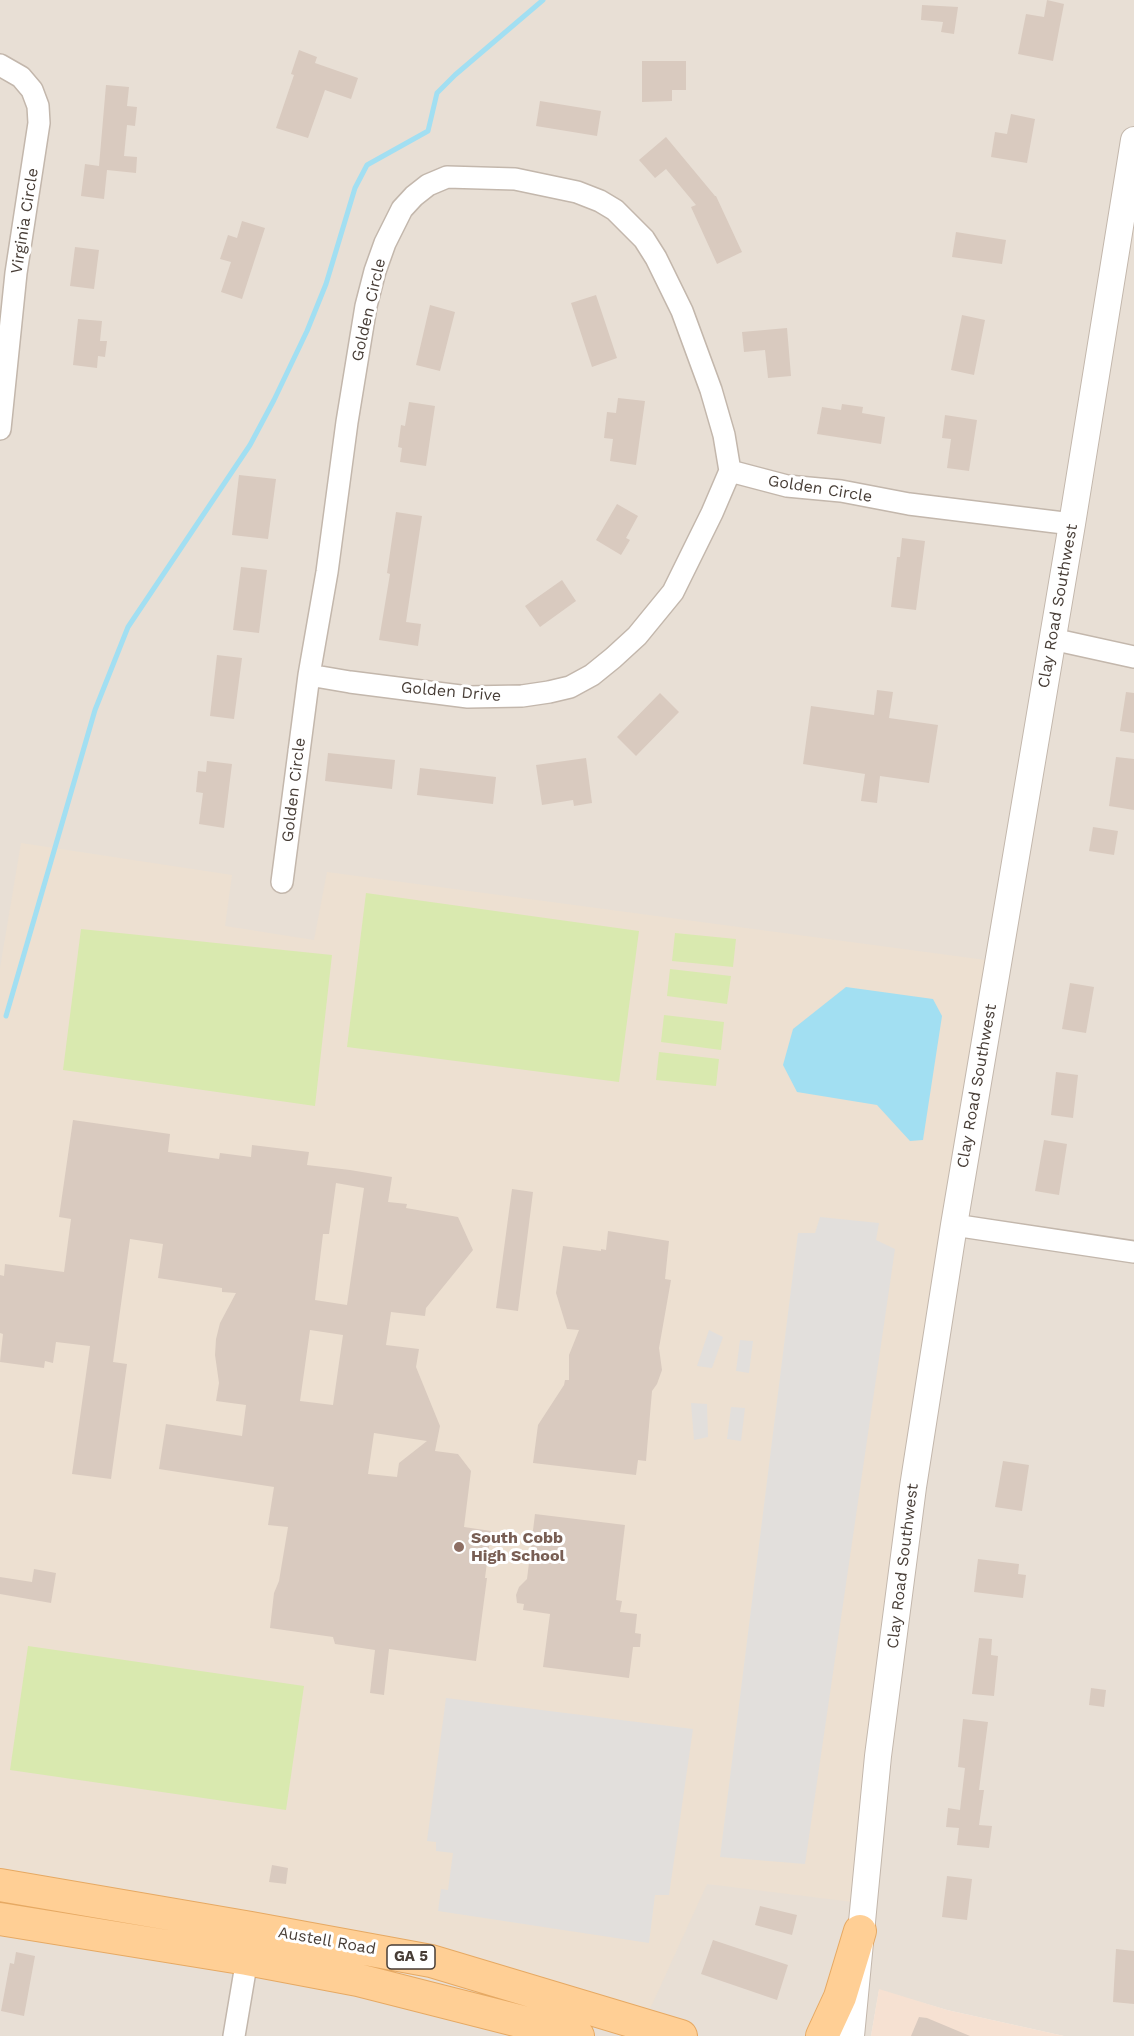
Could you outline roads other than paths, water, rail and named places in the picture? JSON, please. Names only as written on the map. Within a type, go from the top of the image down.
[{"type":"main road","name":"Austell Road","points":[[0,1885],[431,1961],[681,2036]]},
{"type":"main road","name":"Austell Road","points":[[0,1919],[246,1959],[358,1980],[578,2036]]},
{"type":"main road","points":[[822,2036],[840,1997],[860,1931]]},
{"type":"street","name":"Virginia Circle","points":[[0,65],[21,77],[32,90],[38,106],[39,123],[16,273],[0,429]]},
{"type":"street","name":"Clay Road Southwest","points":[[851,2036],[878,1756],[913,1487],[954,1225],[1134,140]]},
{"type":"street","name":"Golden Circle","points":[[282,882],[309,675],[327,572],[347,422],[366,306],[375,272],[393,225],[402,209],[428,184],[447,177],[515,179],[577,192],[615,210],[644,239],[682,311],[711,390],[724,435],[730,471],[788,486],[841,491],[909,504],[1072,524]]},
{"type":"street","name":"Golden Drive","points":[[309,675],[468,697],[522,696],[570,687],[592,675],[637,636],[672,592],[712,513],[730,471]]},
{"type":"street","points":[[1052,639],[1134,657]]},
{"type":"street","points":[[954,1225],[1134,1252]]},
{"type":"street","points":[[234,2036],[246,1959]]},
{"type":"water","points":[[846,987],[933,999],[942,1016],[923,1140],[910,1141],[877,1105],[797,1092],[783,1065],[793,1029]]},
{"type":"waterway","points":[[6,1016],[95,710],[128,627],[250,445],[274,400],[307,331],[326,284],[355,188],[367,165],[428,131],[437,93],[543,0]]},
{"type":"place","name":"South Cobb High School","points":[[459,1547]]}]
